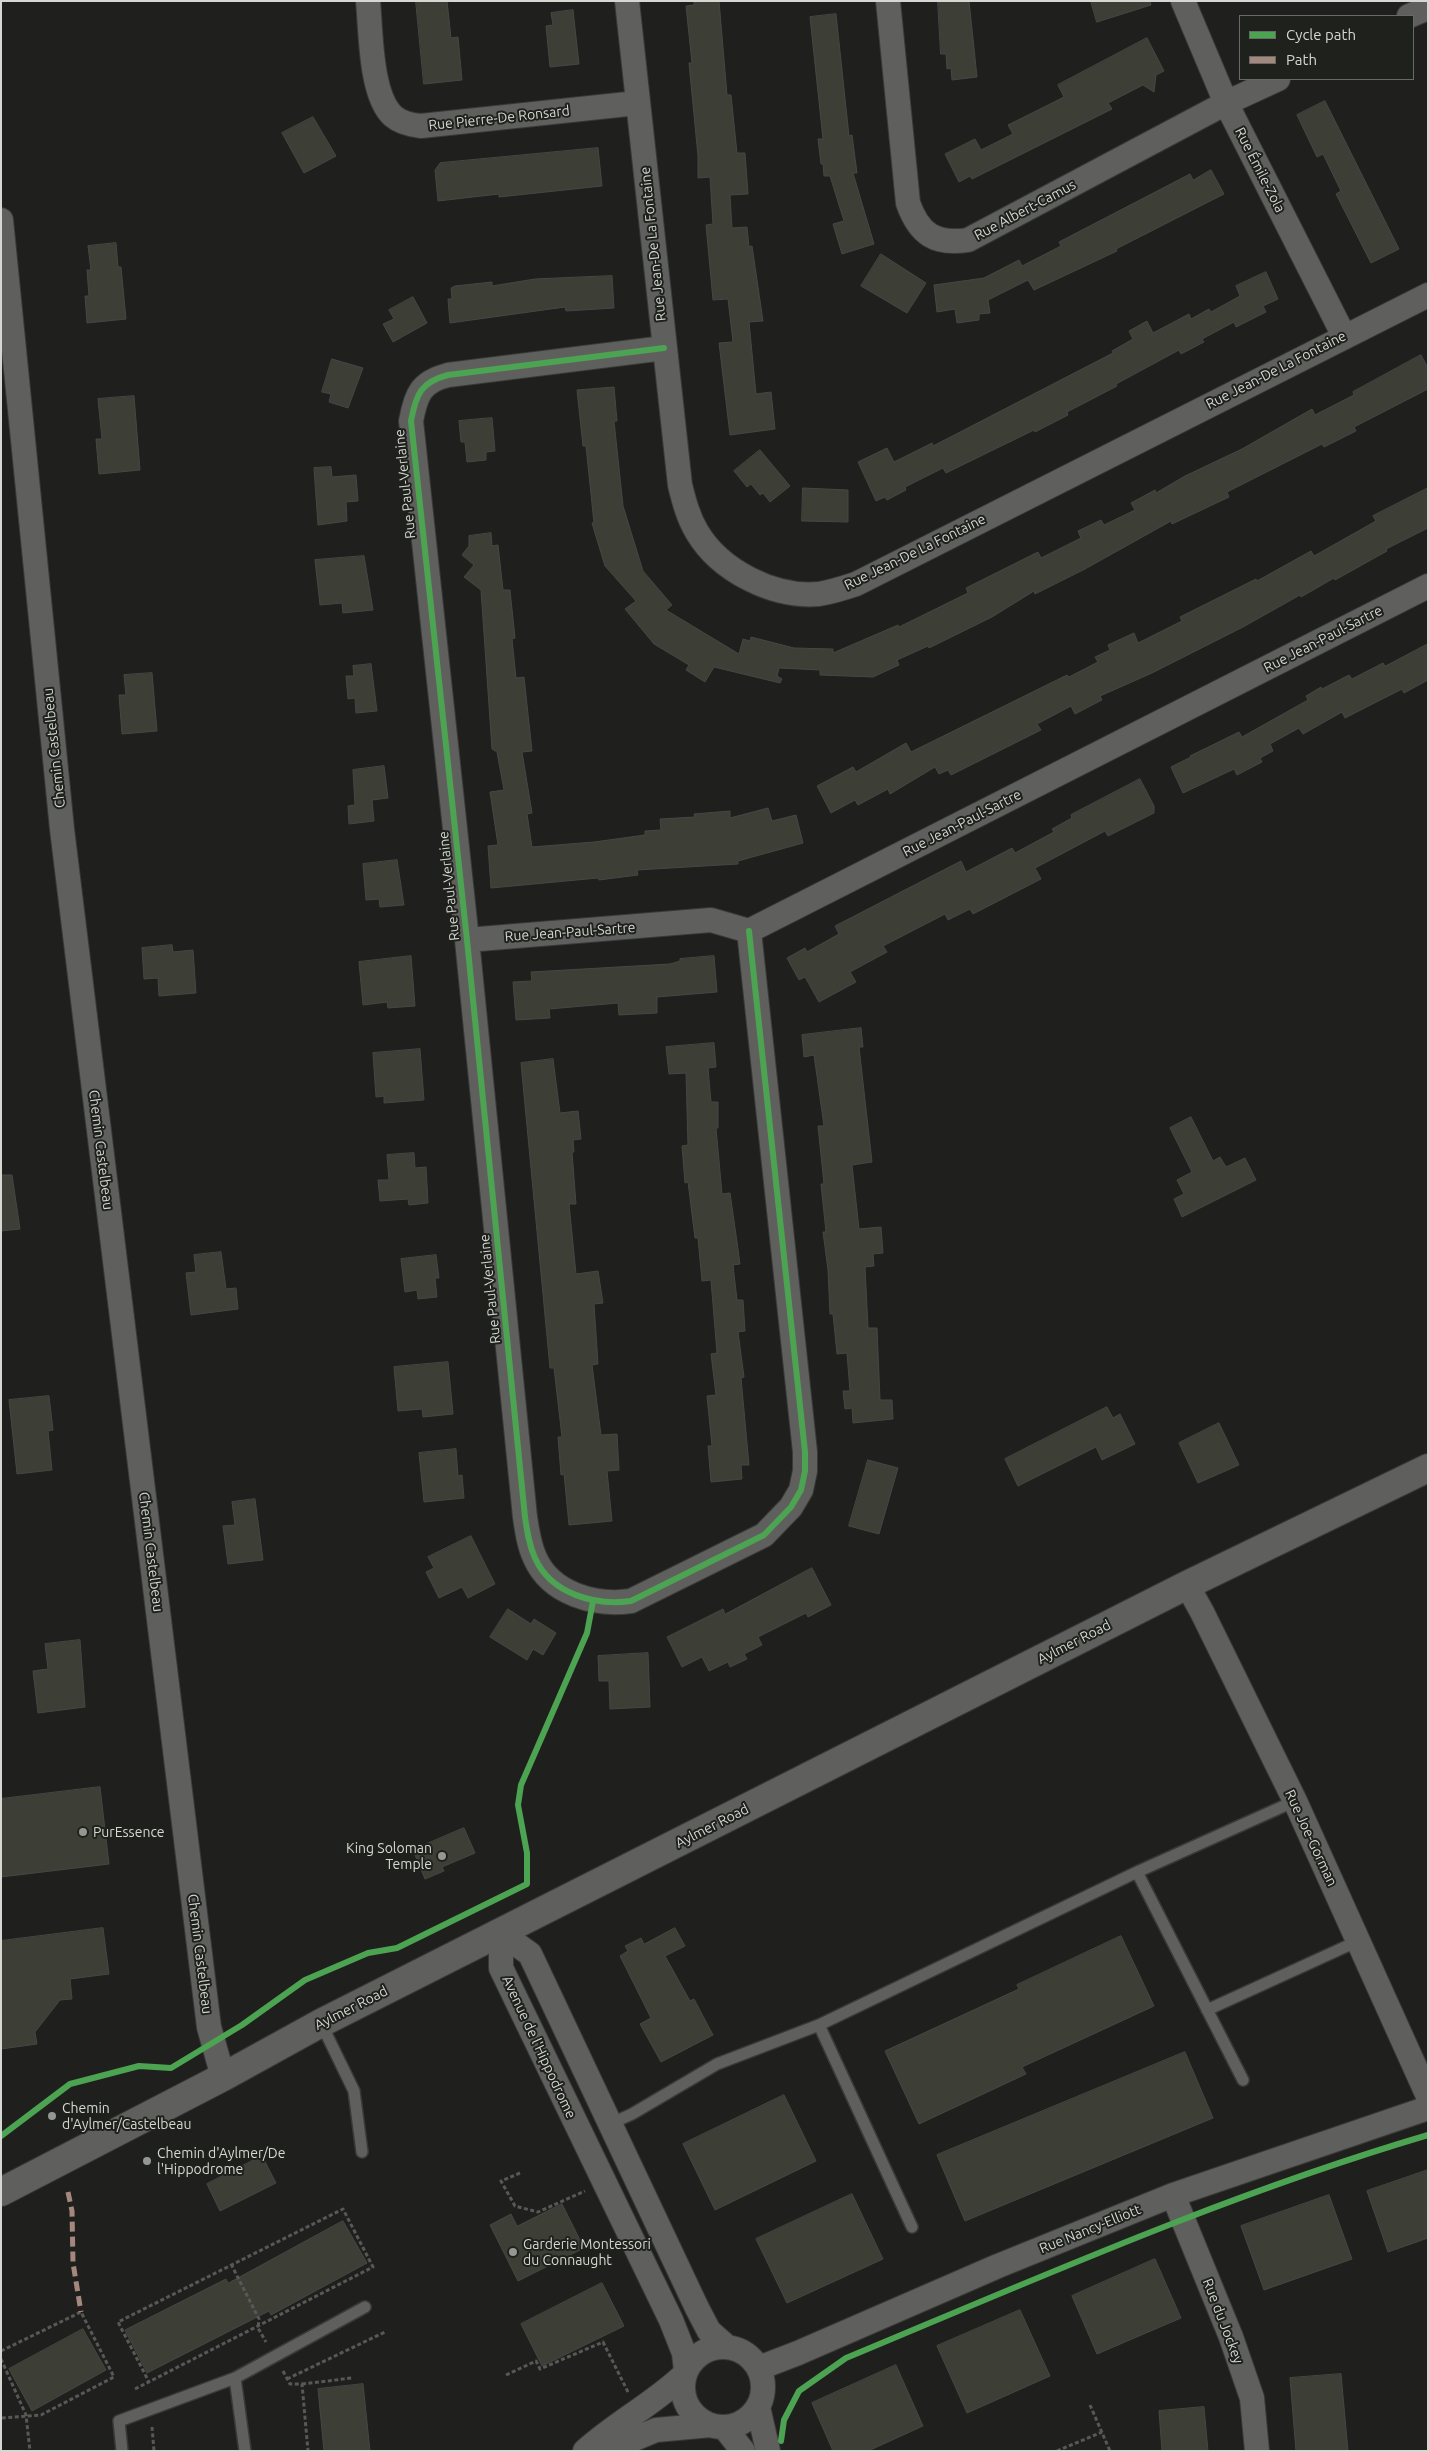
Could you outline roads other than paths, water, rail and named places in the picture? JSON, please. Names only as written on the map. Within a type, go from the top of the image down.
[{"type":"main road","name":"Aylmer Road","points":[[1,2192],[223,2077],[321,2023],[1186,1585],[1333,1516],[1428,1468]]},
{"type":"street","name":"Rue Pierre-De Ronsard","points":[[368,1],[377,85],[383,103],[393,116],[406,124],[421,126],[637,103]]},
{"type":"street","name":"Rue Jean-De La Fontaine","points":[[627,1],[680,485],[687,512],[698,533],[716,556],[753,580],[774,589],[794,593],[817,594],[856,584],[1428,294]]},
{"type":"street","name":"Rue Albert-Camus","points":[[888,1],[908,203],[914,219],[923,230],[935,239],[951,242],[968,240],[1226,103],[1276,80]]},
{"type":"street","name":"Rue Émile-Zola","points":[[1183,1],[1195,34],[1226,103],[1344,336]]},
{"type":"street","points":[[1412,15],[1428,8]]},
{"type":"street","name":"Chemin Castelbeau","points":[[1,220],[63,839],[208,2018],[223,2077]]},
{"type":"street","name":"Rue Paul-Verlaine","points":[[664,348],[448,374],[431,379],[420,390],[414,404],[411,420],[467,940],[525,1517],[529,1542],[536,1560],[555,1582],[575,1596],[612,1604],[631,1601],[764,1535],[791,1507],[801,1490],[805,1471],[805,1452],[750,931]]},
{"type":"street","name":"Rue Jean-Paul-Sartre","points":[[467,940],[711,920],[750,931],[1428,586]]},
{"type":"street","name":"Rue Joe-Gorman","points":[[1186,1585],[1202,1612],[1295,1800],[1428,2096]]},
{"type":"street","points":[[501,1933],[530,1954],[697,2308],[710,2330],[726,2346]]},
{"type":"street","name":"Avenue de l'Hippodrome","points":[[501,1933],[501,1968],[671,2320],[684,2353],[686,2372]]},
{"type":"street","name":"Rue Nancy-Elliott","points":[[759,2368],[798,2353],[998,2266],[1173,2195],[1428,2108]]},
{"type":"street","name":"Rue du Jockey","points":[[1173,2195],[1234,2345],[1252,2398],[1257,2451]]},
{"type":"street","points":[[605,2451],[656,2430],[718,2426],[738,2424],[749,2417],[758,2406],[762,2394],[763,2381],[759,2368],[750,2357],[739,2350],[726,2346],[702,2352],[692,2360],[683,2384],[684,2397],[690,2409],[699,2419],[718,2426],[743,2451]]},
{"type":"street","points":[[586,2451],[604,2434],[672,2387],[686,2372]]},
{"type":"street","points":[[758,2406],[768,2451]]},
{"type":"lane","points":[[610,2124],[717,2064],[819,2025],[1137,1872],[1295,1800]]},
{"type":"lane","points":[[1137,1872],[1243,2080]]},
{"type":"lane","points":[[1207,2010],[1358,1941]]},
{"type":"lane","points":[[321,2023],[354,2091],[362,2152]]},
{"type":"lane","points":[[819,2025],[912,2227]]},
{"type":"lane","points":[[122,2451],[119,2421],[234,2378],[365,2307]]},
{"type":"lane","points":[[234,2378],[245,2451]]},
{"type":"place","name":"PurEssence","points":[[83,1832]]},
{"type":"place","name":"King Soloman Temple","points":[[442,1856]]},
{"type":"place","name":"Chemin d'Aylmer/Castelbeau","points":[[52,2116]]},
{"type":"place","name":"Chemin d'Aylmer/De l'Hippodrome","points":[[147,2161]]},
{"type":"place","name":"Garderie Montessori du Connaught","points":[[513,2252]]}]
